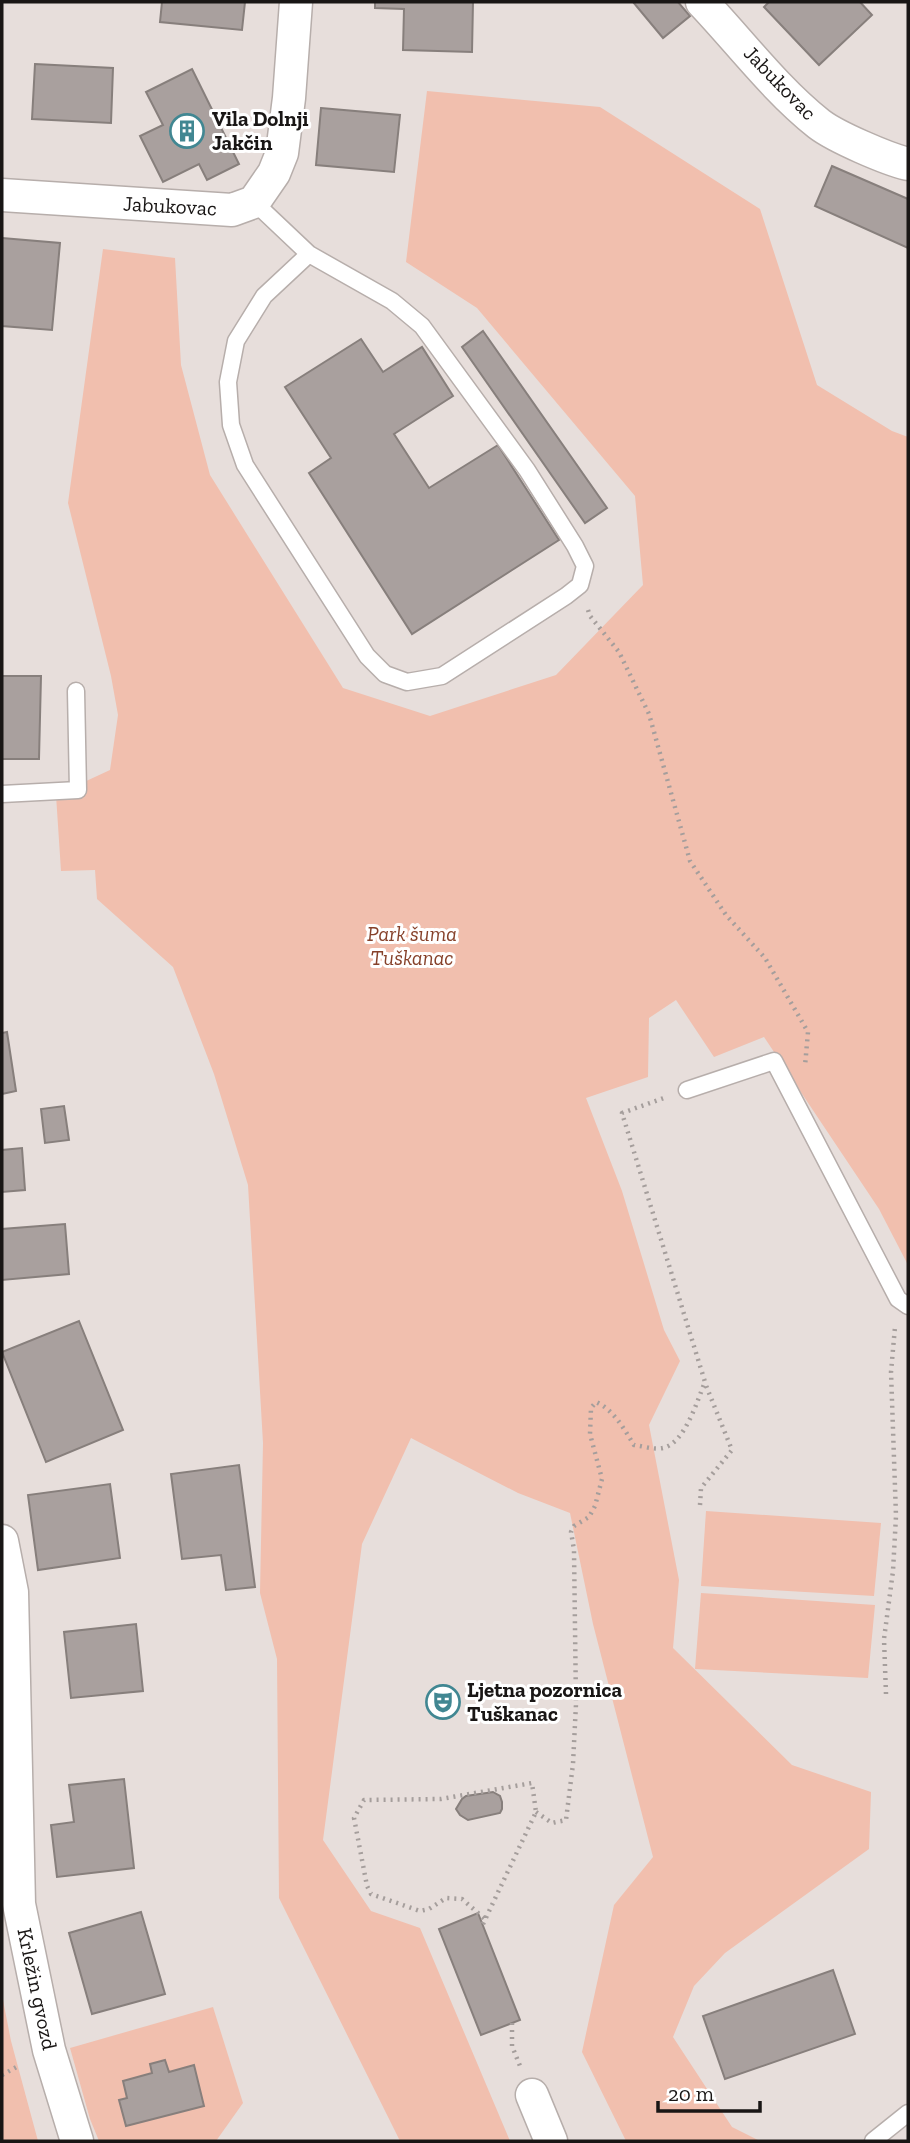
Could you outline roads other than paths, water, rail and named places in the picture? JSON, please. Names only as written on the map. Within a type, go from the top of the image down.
[{"type":"street","points":[[254,202],[274,173],[282,153],[296,2]]},
{"type":"street","name":"Jabukovac","points":[[702,2],[785,92],[821,125],[897,162],[908,164]]},
{"type":"street","name":"Jabukovac","points":[[2,195],[232,210],[254,202]]},
{"type":"street","name":"Krležin gvozd","points":[[2,1541],[12,1592],[19,1904],[49,2050],[77,2141]]},
{"type":"street","points":[[527,2084],[551,2141]]},
{"type":"lane","points":[[254,202],[309,254],[392,301],[422,326],[527,470],[575,546],[584,566],[580,584],[566,596],[442,676],[407,682],[384,674],[367,656],[244,465],[231,425],[228,382],[236,341],[264,296],[309,254]]},
{"type":"lane","points":[[2,794],[78,790],[76,691]]},
{"type":"lane","points":[[687,1090],[774,1061],[903,1303]]},
{"type":"lane","points":[[873,2141],[908,2113]]},
{"type":"place","name":"Vila Dolnji Jakčin","points":[[187,131]]},
{"type":"place","name":"Ljetna pozornica Tuškanac","points":[[443,1702]]},
{"type":"park label","name":"Park šuma Tuškanac","points":[[412,946]]}]
